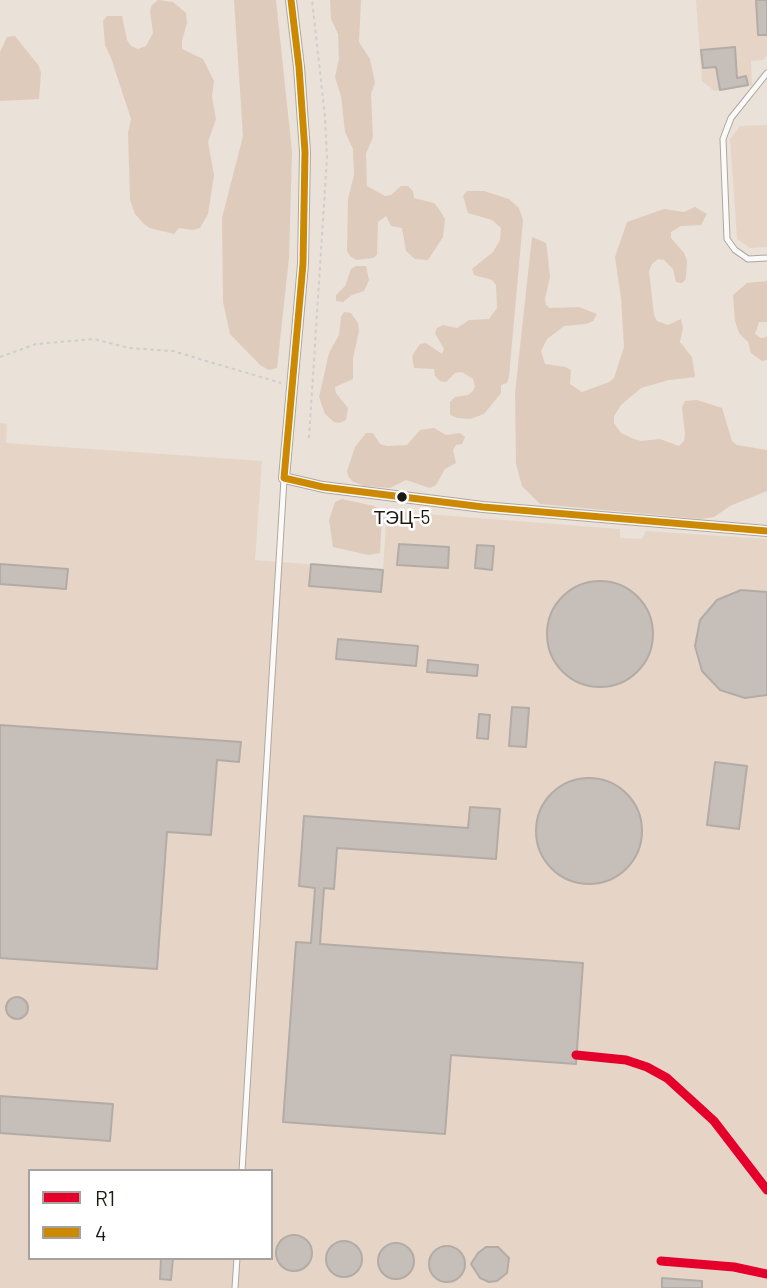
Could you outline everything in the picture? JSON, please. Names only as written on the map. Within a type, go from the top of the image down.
[{"type":"street","points":[[291,0],[305,152],[303,264],[284,478],[323,487],[483,507],[767,531]]},
{"type":"lane","points":[[767,73],[731,118],[723,139],[727,239],[735,250],[748,259],[767,258]]},
{"type":"lane","points":[[242,1169],[284,478]]},
{"type":"lane","points":[[235,1288],[237,1260]]},
{"type":"path","points":[[309,438],[327,158],[326,117],[312,0]]},
{"type":"path","points":[[0,357],[36,344],[94,339],[129,348],[173,351],[292,386]]},
{"type":"shaded area","points":[[158,0],[173,2],[186,13],[182,49],[203,59],[214,81],[212,96],[216,119],[208,142],[214,175],[208,214],[200,228],[179,228],[174,234],[144,224],[135,214],[130,200],[128,133],[131,119],[105,45],[103,21],[107,16],[122,16],[127,40],[131,46],[138,49],[146,46],[153,33],[150,11]]},
{"type":"shaded area","points":[[234,0],[276,0],[292,152],[289,258],[277,368],[269,370],[260,365],[230,334],[223,302],[222,218],[243,136]]},
{"type":"shaded area","points":[[330,0],[361,0],[359,42],[370,59],[375,83],[371,94],[373,137],[366,154],[367,186],[385,196],[391,195],[401,186],[408,186],[413,191],[414,198],[434,203],[439,209],[445,219],[443,237],[428,260],[415,259],[406,251],[402,228],[391,226],[386,216],[378,222],[377,255],[356,260],[347,251],[348,199],[354,175],[353,149],[345,132],[341,96],[335,77],[339,59],[338,34],[331,19]]},
{"type":"shaded area","points":[[696,0],[767,0],[767,56],[763,60],[751,61],[752,86],[714,91],[702,81]]},
{"type":"shaded area","points":[[15,36],[39,66],[39,99],[0,101],[0,52],[7,37]]},
{"type":"shaded area","points":[[767,125],[767,247],[750,248],[737,239],[730,139],[740,126]]},
{"type":"shaded area","points":[[467,191],[484,191],[509,199],[519,208],[523,220],[509,377],[507,383],[501,385],[501,393],[484,414],[470,419],[450,415],[450,402],[455,397],[468,395],[473,391],[473,379],[462,372],[455,373],[446,382],[440,381],[435,376],[434,369],[414,368],[412,356],[420,344],[426,343],[442,354],[444,349],[435,333],[437,328],[443,325],[457,328],[469,320],[489,319],[497,308],[496,285],[492,280],[474,275],[472,269],[493,252],[500,240],[501,228],[492,220],[468,213],[463,196]]},
{"type":"shaded area","points":[[695,207],[707,214],[701,225],[681,226],[671,232],[671,238],[687,260],[686,279],[682,283],[676,282],[673,269],[664,260],[658,259],[649,271],[654,315],[657,321],[668,325],[681,319],[683,328],[680,342],[692,357],[695,377],[669,380],[641,388],[621,405],[614,416],[614,423],[621,433],[634,439],[660,439],[679,446],[684,441],[685,434],[682,407],[685,401],[697,400],[722,408],[732,441],[737,445],[767,450],[767,491],[730,506],[714,517],[701,519],[540,504],[522,486],[516,464],[515,393],[532,237],[546,243],[550,277],[546,305],[550,308],[579,307],[597,314],[593,321],[586,324],[564,326],[547,339],[541,351],[545,364],[571,370],[570,384],[582,392],[614,378],[624,347],[615,257],[627,222],[664,209],[684,212]]},
{"type":"shaded area","points":[[366,266],[369,280],[364,291],[343,302],[336,301],[336,295],[345,286],[351,269]]},
{"type":"shaded area","points":[[767,281],[767,322],[759,322],[755,334],[761,338],[767,337],[767,360],[762,361],[751,353],[748,342],[739,333],[733,295],[747,283]]},
{"type":"shaded area","points":[[344,312],[351,313],[358,323],[359,331],[353,358],[353,379],[335,387],[336,393],[348,408],[346,420],[340,423],[334,422],[325,414],[319,397],[329,353],[339,335]]},
{"type":"shaded area","points":[[0,423],[7,424],[6,443],[262,461],[255,560],[383,570],[387,511],[620,529],[620,538],[642,539],[646,531],[767,539],[767,1288],[0,1288]]},
{"type":"shaded area","points":[[434,428],[446,435],[460,433],[465,437],[462,444],[456,445],[453,450],[456,463],[445,469],[436,485],[430,488],[406,480],[390,488],[364,486],[352,481],[348,476],[347,471],[355,447],[366,433],[373,433],[380,444],[407,445],[420,430]]},
{"type":"shaded area","points":[[342,499],[374,506],[380,510],[380,553],[368,555],[333,547],[329,520],[335,502]]},
{"type":"building","points":[[756,0],[767,0],[767,35],[758,35]]},
{"type":"building","points":[[735,47],[737,78],[746,76],[748,85],[720,90],[716,67],[703,68],[701,50]]},
{"type":"building","points":[[399,544],[449,547],[448,568],[397,565]]},
{"type":"building","points":[[477,545],[494,546],[492,570],[475,568]]},
{"type":"building","points":[[0,564],[68,569],[66,589],[0,584]]},
{"type":"building","points":[[311,564],[383,570],[381,592],[309,586]]},
{"type":"building","points":[[600,581],[620,585],[638,596],[649,614],[653,634],[649,654],[638,672],[620,683],[600,687],[580,683],[562,672],[551,654],[547,634],[551,614],[562,596],[580,585]]},
{"type":"building","points":[[741,590],[767,592],[767,695],[745,698],[720,690],[702,671],[695,646],[700,620],[717,600]]},
{"type":"building","points":[[338,639],[418,646],[416,666],[336,659]]},
{"type":"building","points":[[428,660],[478,665],[477,676],[427,672]]},
{"type":"building","points":[[512,707],[529,708],[526,747],[509,746]]},
{"type":"building","points":[[479,714],[490,715],[488,739],[477,738]]},
{"type":"building","points":[[0,725],[241,742],[239,762],[217,760],[211,835],[167,832],[157,969],[0,958]]},
{"type":"building","points":[[715,762],[747,766],[739,829],[707,825]]},
{"type":"building","points":[[589,778],[609,782],[627,793],[638,811],[642,831],[638,851],[627,869],[609,880],[589,884],[569,880],[551,869],[540,851],[536,831],[540,811],[551,793],[569,782]]},
{"type":"building","points":[[470,807],[500,809],[496,859],[337,848],[334,889],[324,888],[320,944],[583,963],[576,1064],[451,1055],[445,1134],[283,1122],[296,942],[311,943],[315,888],[299,886],[304,816],[468,828]]},
{"type":"building","points":[[13,997],[21,997],[28,1004],[28,1012],[21,1019],[13,1019],[6,1012],[6,1004]]},
{"type":"building","points":[[0,1096],[113,1104],[110,1141],[0,1133]]},
{"type":"building","points":[[294,1235],[307,1240],[312,1253],[307,1266],[294,1271],[281,1266],[276,1253],[281,1240]]},
{"type":"building","points":[[344,1241],[357,1246],[362,1259],[357,1272],[344,1277],[331,1272],[326,1259],[331,1246]]},
{"type":"building","points":[[396,1243],[409,1248],[414,1261],[409,1274],[396,1279],[383,1274],[378,1261],[383,1248]]},
{"type":"building","points":[[447,1246],[460,1251],[465,1264],[460,1277],[447,1282],[434,1277],[429,1264],[434,1251]]},
{"type":"building","points":[[486,1247],[498,1247],[509,1258],[507,1273],[497,1281],[489,1282],[480,1278],[471,1264]]},
{"type":"building","points":[[161,1260],[173,1260],[171,1280],[160,1279]]},
{"type":"building","points":[[662,1278],[702,1281],[702,1288],[662,1288]]},
{"type":"transit line","name":"4","points":[[291,0],[305,152],[303,264],[284,478],[323,487],[483,507],[767,531]]},
{"type":"transit line","name":"R1","points":[[576,1055],[626,1060],[667,1078],[714,1121],[767,1190]]},
{"type":"transit line","name":"R1","points":[[661,1261],[734,1267],[767,1274]]},
{"type":"place","name":"ТЭЦ-5","points":[[402,497]]}]
